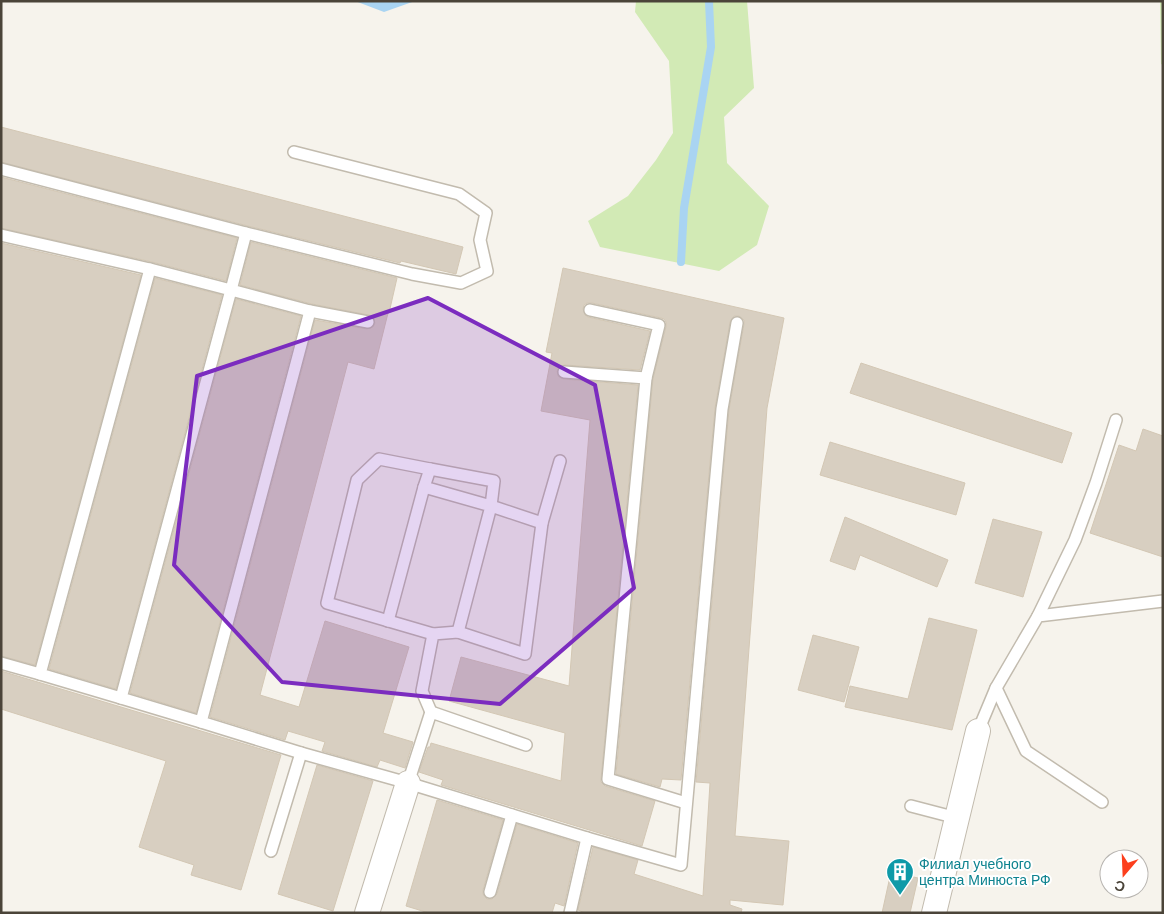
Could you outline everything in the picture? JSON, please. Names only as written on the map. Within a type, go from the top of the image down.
[{"type":"street","points":[[934,913],[978,731]]},
{"type":"street","points":[[367,913],[408,783]]},
{"type":"lane","points":[[1,169],[412,274],[461,282],[487,271],[480,240],[486,213],[460,194],[294,152]]},
{"type":"lane","points":[[121,698],[246,233]]},
{"type":"lane","points":[[1,235],[150,269],[310,310],[368,322]]},
{"type":"lane","points":[[40,674],[150,269]]},
{"type":"lane","points":[[201,722],[310,310]]},
{"type":"lane","points":[[590,310],[659,325],[646,378],[608,779],[686,803]]},
{"type":"lane","points":[[1,664],[680,865],[722,409],[737,323]]},
{"type":"lane","points":[[564,372],[646,378]]},
{"type":"lane","points":[[978,731],[996,688],[1038,616],[1075,540],[1116,420]]},
{"type":"lane","points":[[458,632],[491,506],[494,481],[379,459],[357,480],[327,603],[433,634],[458,632],[525,654],[542,522],[560,461]]},
{"type":"lane","points":[[388,621],[430,469]]},
{"type":"lane","points":[[424,487],[542,522]]},
{"type":"lane","points":[[1038,616],[1163,601]]},
{"type":"lane","points":[[408,783],[431,712],[422,691],[433,634]]},
{"type":"lane","points":[[996,688],[1026,751],[1102,802]]},
{"type":"lane","points":[[431,712],[526,745]]},
{"type":"lane","points":[[271,851],[300,753]]},
{"type":"lane","points":[[911,806],[957,818]]},
{"type":"lane","points":[[490,892],[512,815]]},
{"type":"lane","points":[[570,913],[587,838]]},
{"type":"highlighted area","points":[[428,298],[595,385],[634,588],[500,704],[282,682],[174,565],[197,376]]},
{"type":"green space","points":[[636,1],[747,1],[754,88],[724,117],[727,163],[769,206],[757,245],[719,271],[600,247],[588,221],[628,196],[656,160],[673,133],[669,61],[635,12]]},
{"type":"green space","points":[[1160,1],[1163,1],[1163,65],[1161,64]]},
{"type":"water","points":[[355,1],[415,1],[384,12]]},
{"type":"building","points":[[1,127],[463,247],[456,274],[401,261],[400,263],[248,226],[1,162]]},
{"type":"building","points":[[1,177],[237,238],[226,281],[152,262],[1,228]]},
{"type":"building","points":[[251,242],[397,278],[374,369],[348,362],[260,695],[299,707],[325,621],[409,647],[383,733],[413,742],[405,768],[380,760],[377,767],[322,751],[325,742],[288,731],[285,740],[210,717],[315,320],[367,329],[373,327],[375,323],[373,317],[369,315],[312,304],[240,285]]},
{"type":"building","points":[[1,243],[141,275],[35,665],[1,656]]},
{"type":"building","points":[[563,268],[784,318],[767,408],[735,836],[789,841],[783,905],[730,900],[730,905],[742,909],[741,913],[585,913],[578,910],[593,847],[638,860],[634,874],[703,896],[710,783],[696,782],[729,410],[744,324],[744,320],[739,316],[734,316],[730,322],[715,408],[681,780],[662,779],[660,787],[616,774],[653,379],[666,322],[661,318],[587,303],[583,309],[588,317],[650,331],[640,370],[565,365],[560,366],[557,371],[558,376],[563,379],[638,385],[601,782],[605,786],[655,801],[642,846],[441,785],[443,780],[419,772],[431,743],[561,781],[565,733],[449,701],[461,657],[569,686],[590,420],[541,411],[552,353],[546,352]]},
{"type":"building","points":[[155,278],[222,295],[116,689],[49,669]]},
{"type":"building","points":[[236,299],[301,316],[196,713],[130,693]]},
{"type":"building","points":[[861,363],[1072,433],[1062,463],[850,393]]},
{"type":"building","points":[[1143,429],[1163,436],[1163,557],[1090,533],[1119,445],[1136,451]]},
{"type":"building","points":[[830,442],[965,483],[956,515],[820,475]]},
{"type":"building","points":[[845,517],[948,560],[937,587],[860,555],[855,570],[830,561]]},
{"type":"building","points":[[993,519],[1042,532],[1023,597],[975,583]]},
{"type":"building","points":[[929,618],[977,630],[952,730],[845,707],[850,686],[908,699]]},
{"type":"building","points":[[813,635],[859,647],[844,702],[798,690]]},
{"type":"building","points":[[1,671],[281,755],[241,890],[191,875],[194,865],[139,847],[166,761],[1,709]]},
{"type":"building","points":[[317,765],[373,781],[333,911],[278,894]]},
{"type":"building","points":[[437,800],[503,820],[483,890],[483,894],[487,899],[492,899],[497,894],[517,824],[578,843],[564,906],[555,903],[552,913],[429,913],[406,906]]},
{"type":"building","name":"Филиал учебного центра Минюста РФ","points":[[891,872],[918,878],[910,913],[882,913]]},
{"type":"waterway","points":[[681,262],[684,208],[711,47],[709,1]]},
{"type":"place","name":"Филиал учебного центра Минюста РФ","points":[[900,896]]}]
